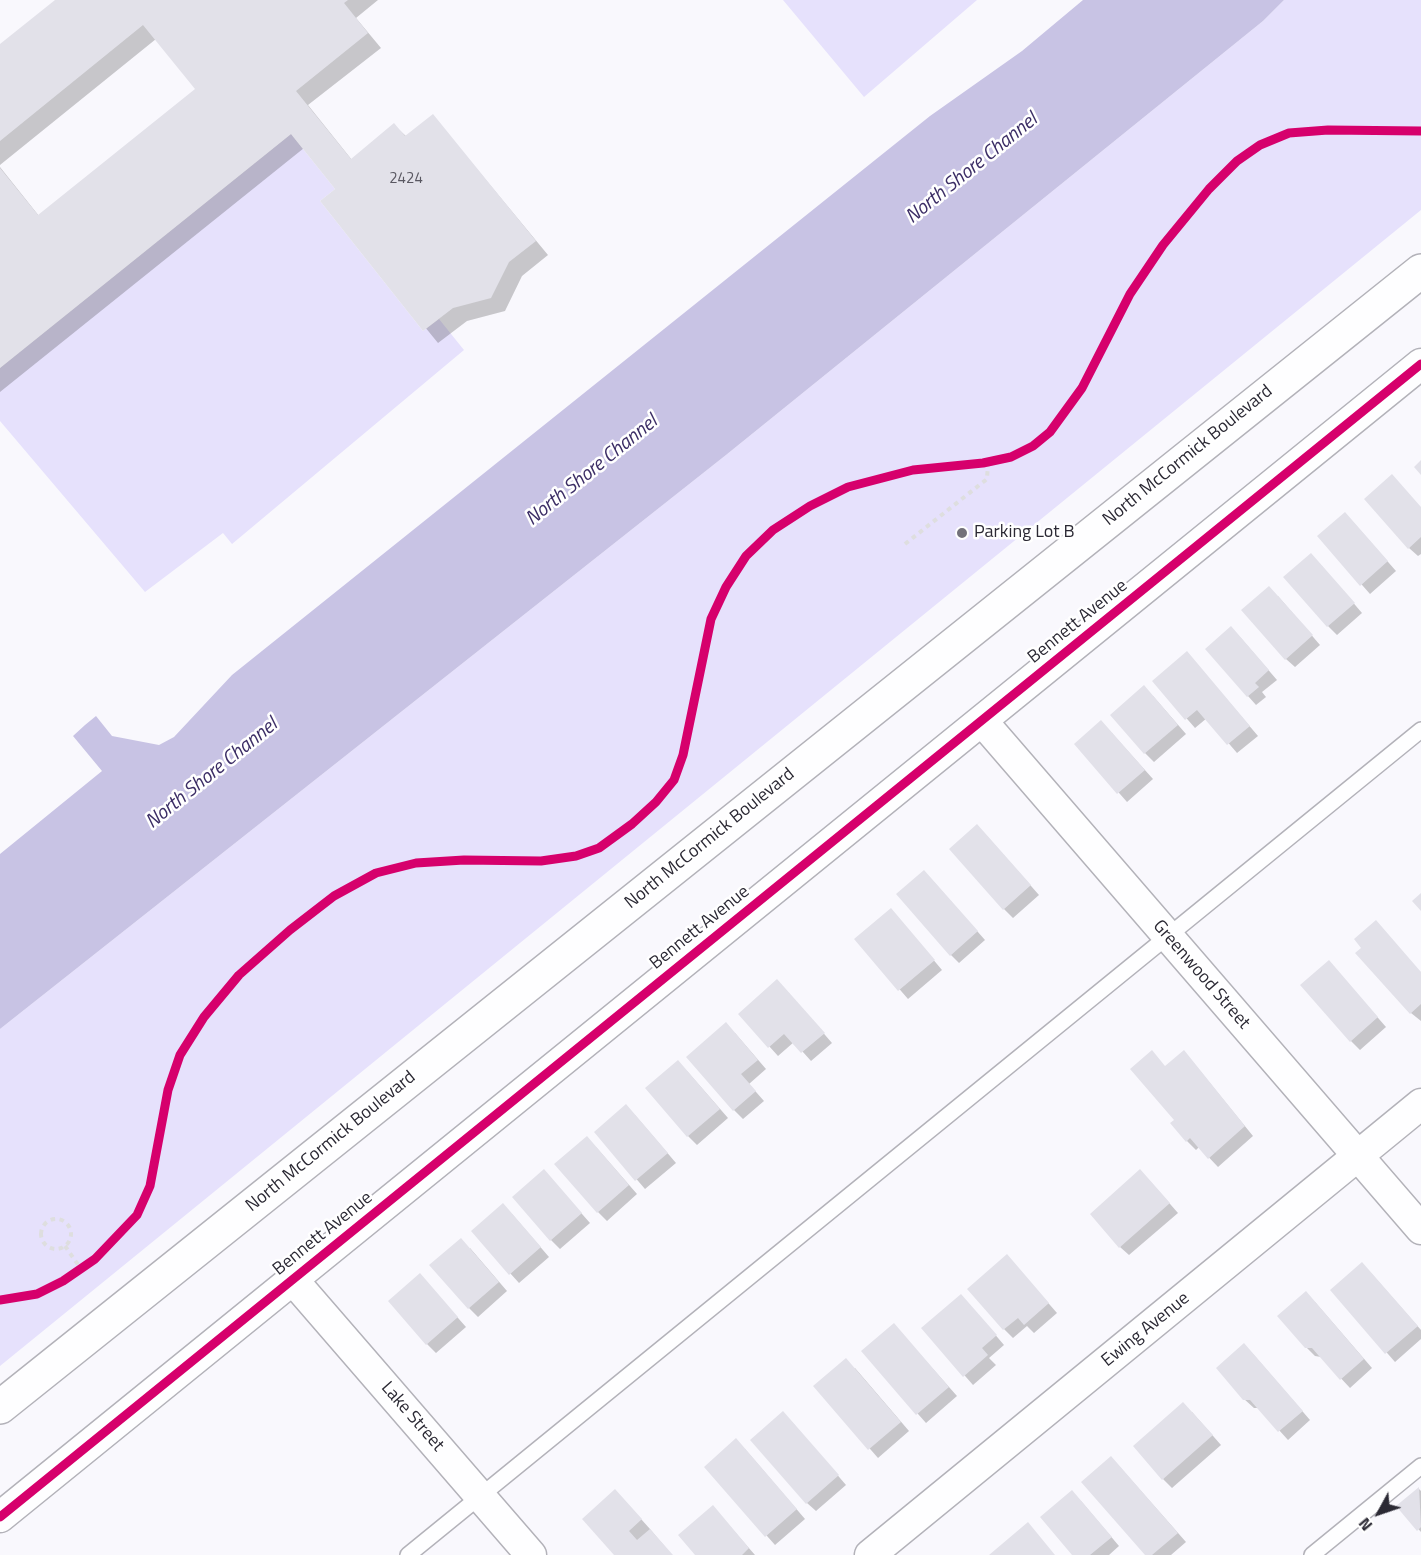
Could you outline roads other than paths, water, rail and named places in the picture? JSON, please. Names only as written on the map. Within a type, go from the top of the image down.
[{"type":"main road","name":"North McCormick Boulevard","points":[[0,1407],[1421,271]]},
{"type":"street","name":"Bennett Avenue","points":[[0,1517],[1421,364]]},
{"type":"street","name":"Greenwood Street","points":[[982,721],[1421,1229]]},
{"type":"street","name":"Ewing Avenue","points":[[870,1555],[1421,1104]]},
{"type":"street","name":"Lake Street","points":[[293,1280],[531,1555]]},
{"type":"lane","points":[[408,1555],[1421,730]]},
{"type":"lane","points":[[1312,1555],[1421,1466]]},
{"type":"water","name":"North Shore Channel","points":[[1083,0],[1284,0],[1263,21],[726,455],[0,1029],[0,854],[102,771],[73,736],[96,716],[112,736],[159,745],[174,737],[232,675],[930,116],[1022,51]]},
{"type":"place","name":"Parking Lot B","points":[[962,533]]}]
